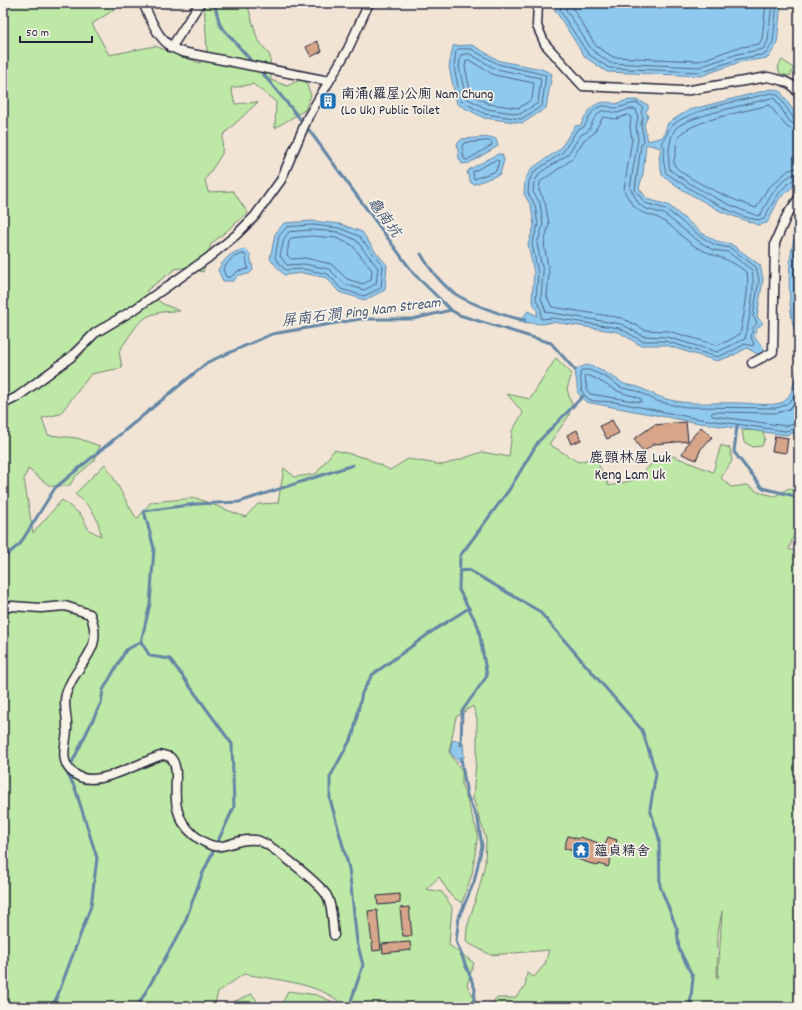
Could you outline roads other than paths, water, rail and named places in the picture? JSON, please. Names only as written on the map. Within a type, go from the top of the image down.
[{"type":"street","points":[[143,3],[160,37],[171,48],[182,52],[329,81]]},
{"type":"street","points":[[171,48],[200,3]]},
{"type":"street","points":[[3,404],[17,397],[71,358],[95,333],[135,309],[208,258],[236,235],[255,216],[281,180],[308,117],[348,49],[369,3]]},
{"type":"street","points":[[538,3],[537,26],[545,44],[583,86],[684,91],[768,77],[784,81],[792,86],[799,94]]},
{"type":"street","points":[[752,363],[773,352],[775,243],[787,215],[799,198]]},
{"type":"street","points":[[3,609],[12,606],[41,608],[65,606],[90,614],[94,625],[94,643],[88,657],[68,689],[65,699],[68,729],[64,756],[65,763],[73,773],[84,778],[95,778],[164,755],[170,757],[176,767],[176,807],[182,821],[189,830],[204,842],[216,847],[250,840],[262,841],[273,847],[320,887],[327,896],[334,935]]},
{"type":"water","points":[[559,3],[781,3],[777,44],[768,58],[740,62],[701,76],[607,72],[585,57],[555,10]]},
{"type":"water","points":[[472,45],[500,61],[542,69],[552,74],[546,108],[523,123],[484,118],[457,104],[449,67],[453,46]]},
{"type":"water","points":[[771,89],[780,91],[799,119],[799,181],[779,199],[767,223],[758,225],[722,212],[683,190],[662,175],[659,159],[661,148],[646,144],[643,174],[639,188],[647,199],[668,205],[702,233],[716,241],[731,244],[760,265],[763,279],[757,317],[763,323],[756,329],[754,337],[763,347],[765,352],[759,355],[747,348],[734,355],[717,361],[665,345],[640,345],[619,332],[553,322],[542,324],[519,322],[528,311],[537,316],[537,310],[532,300],[534,273],[528,244],[534,226],[531,206],[524,194],[525,180],[531,169],[560,149],[575,126],[581,125],[590,109],[604,102],[616,104],[629,100],[640,101],[648,105],[648,109],[645,111],[648,115],[644,125],[648,141],[663,137],[668,123],[689,110]]},
{"type":"water","points":[[490,137],[496,139],[498,146],[469,163],[462,164],[459,158],[457,144],[462,139]]},
{"type":"water","points":[[498,154],[502,154],[504,160],[500,174],[475,184],[471,183],[467,172]]},
{"type":"water","points":[[313,221],[340,224],[362,232],[387,265],[385,290],[365,300],[339,292],[327,278],[303,273],[284,275],[270,259],[275,234],[284,223]]},
{"type":"water","points":[[799,227],[798,432],[785,435],[693,422],[586,402],[578,393],[575,370],[586,365],[609,374],[625,384],[638,387],[660,397],[675,401],[690,403],[767,405],[783,402],[791,393],[798,361],[798,344],[793,326],[789,285],[792,246]]},
{"type":"water","points":[[245,249],[250,254],[253,270],[249,274],[239,275],[233,281],[223,281],[218,270],[226,259],[232,254]]},
{"type":"water","points":[[457,740],[463,742],[464,757],[462,761],[458,761],[450,752],[452,741]]},
{"type":"waterway","name":"龜南坑","points":[[214,3],[220,25],[254,64]]},
{"type":"waterway","name":"龜南坑","points":[[259,69],[301,120]]},
{"type":"waterway","name":"龜南坑","points":[[309,130],[414,274],[451,310]]},
{"type":"waterway","points":[[421,254],[438,278],[456,294],[486,308],[517,319],[525,320]]},
{"type":"waterway","name":"屏南石澗 Ping Nam Stream","points":[[3,558],[20,544],[55,488],[208,362],[272,334],[360,319],[413,319],[451,310],[459,315],[551,343],[575,370]]},
{"type":"waterway","points":[[461,745],[462,711],[487,676],[478,626],[459,590],[460,556],[509,490],[538,442],[583,396]]},
{"type":"waterway","points":[[737,426],[734,452],[762,488],[791,495],[799,500]]},
{"type":"waterway","points":[[137,1007],[183,927],[202,875],[234,807],[232,744],[170,659],[150,656],[141,642],[150,604],[154,548],[144,511],[196,504],[239,502],[353,465]]},
{"type":"waterway","points":[[460,571],[469,570],[539,611],[642,730],[656,773],[650,809],[659,838],[660,886],[677,929],[679,949],[693,977],[690,1007]]},
{"type":"waterway","points":[[349,1007],[363,965],[357,942],[349,868],[330,799],[330,777],[353,735],[362,693],[372,675],[434,630],[469,608]]},
{"type":"waterway","points":[[51,1007],[57,997],[91,906],[97,858],[75,788],[67,773],[101,703],[103,690],[126,650],[141,642]]},
{"type":"waterway","points":[[461,758],[467,795],[478,820],[482,846],[474,882],[459,917],[456,941],[475,989],[473,1007]]},
{"type":"place","name":"南涌(羅屋)公廁 Nam Chung (Lo Uk) Public Toilet","points":[[328,101]]},
{"type":"place","name":"蘊貞精舍","points":[[581,850]]},
{"type":"district","name":"鹿頸林屋 Luk Keng Lam Uk","points":[[630,466]]}]
